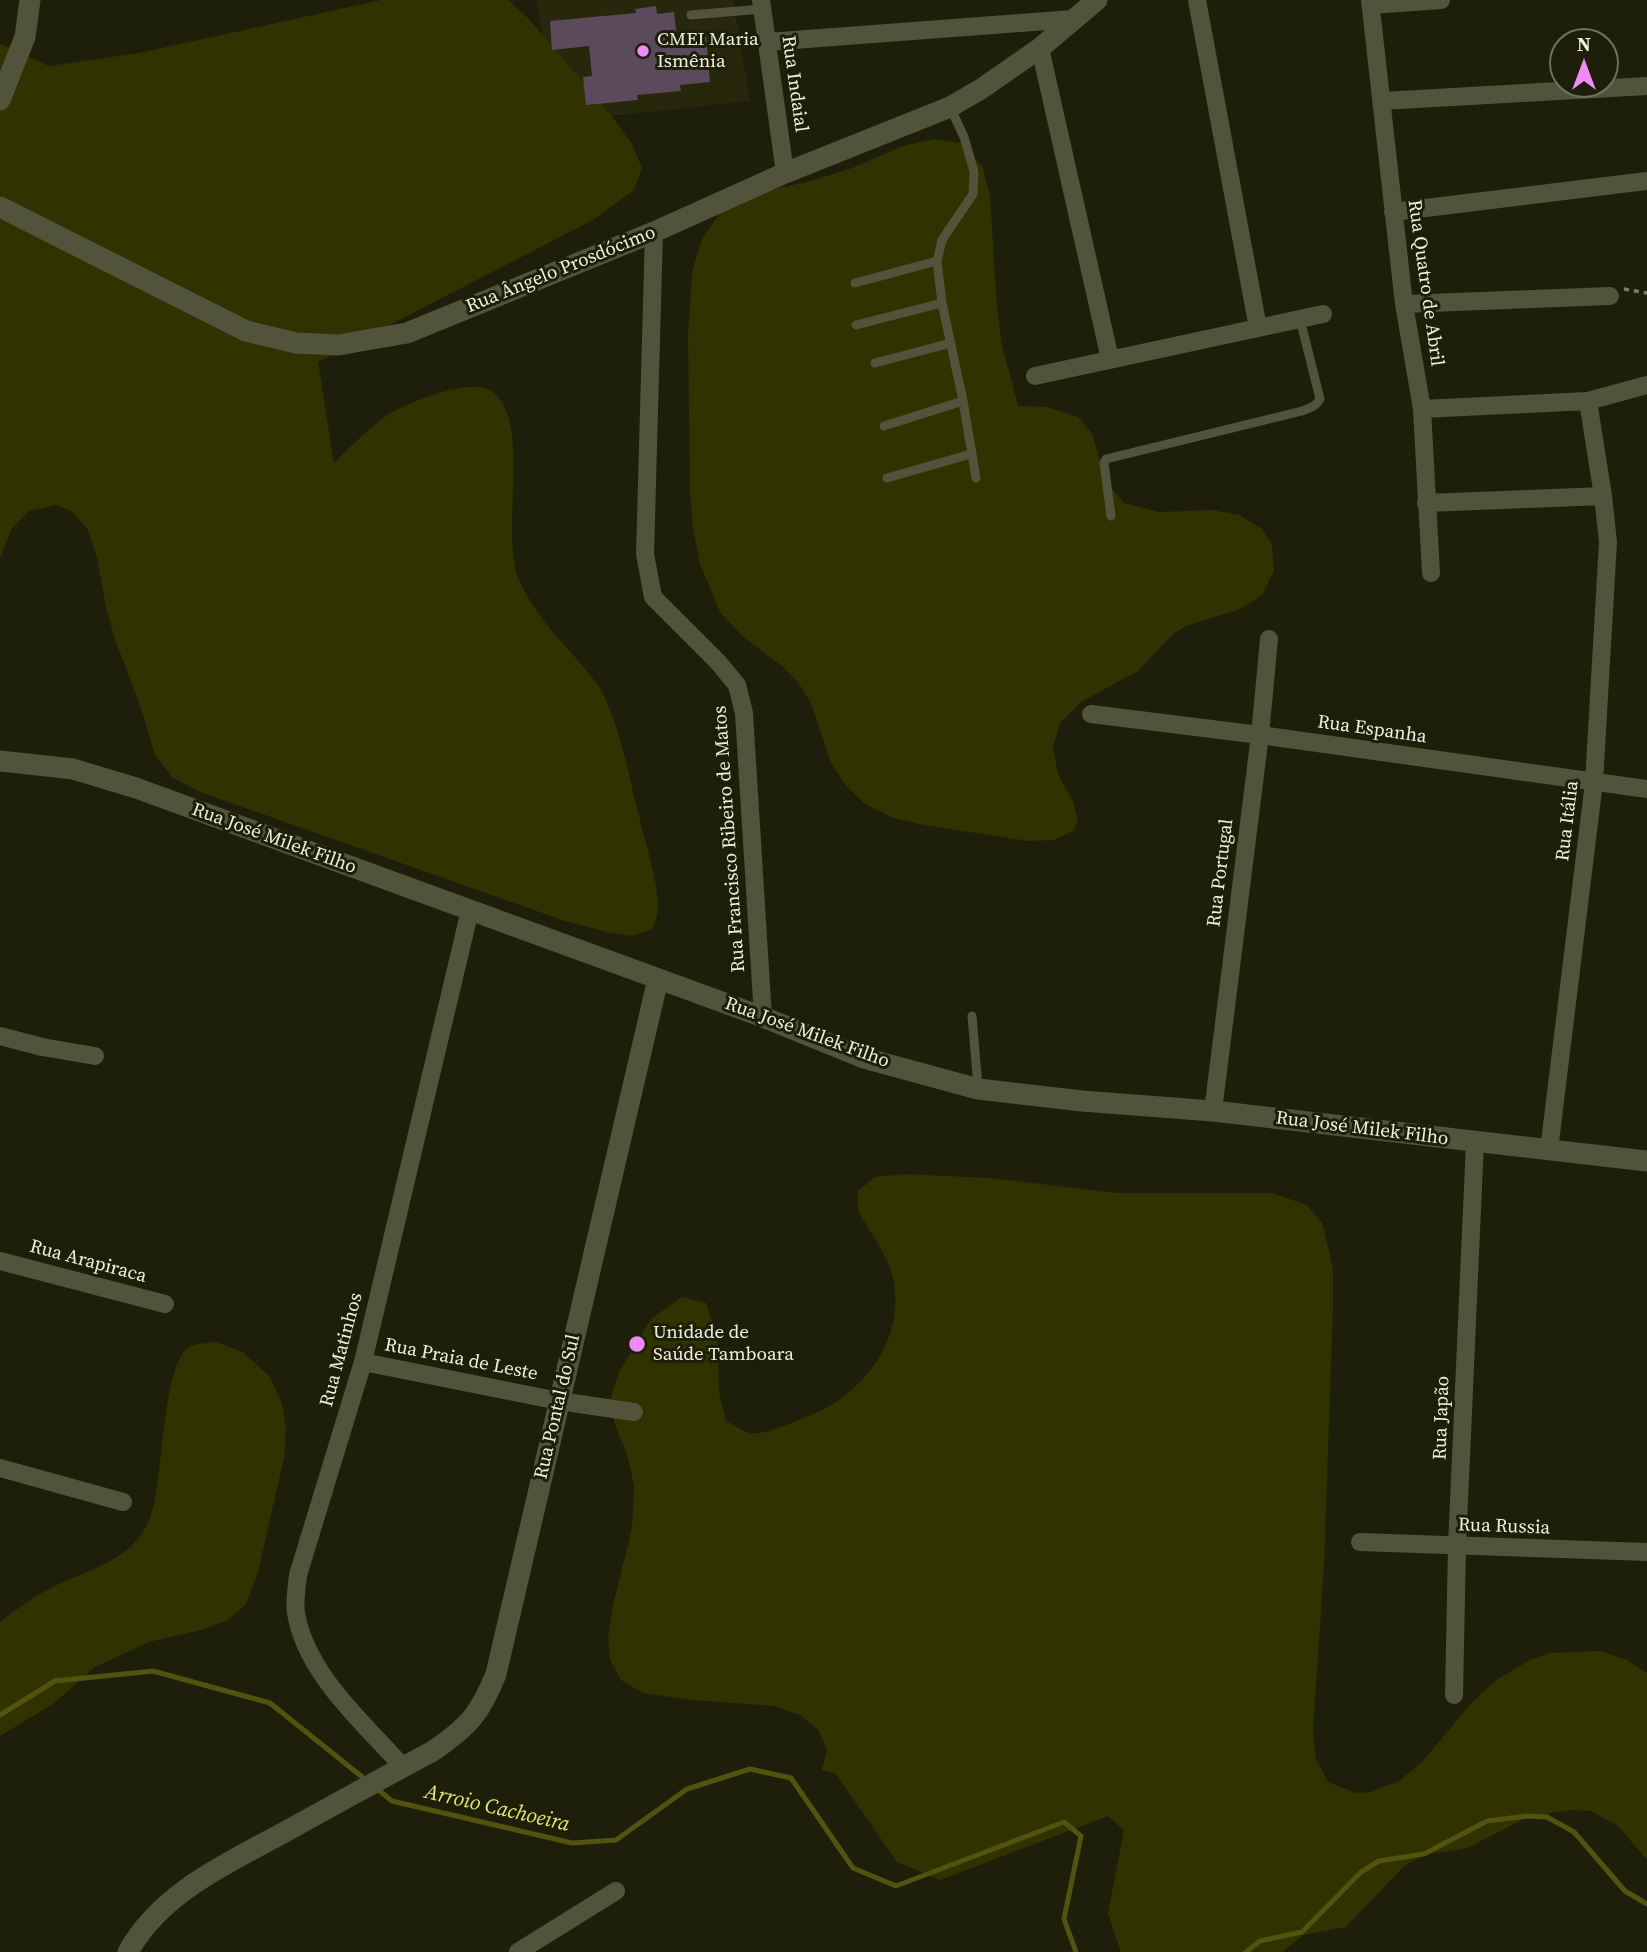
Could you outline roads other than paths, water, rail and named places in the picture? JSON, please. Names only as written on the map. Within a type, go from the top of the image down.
[{"type":"street","points":[[0,100],[25,37],[30,0]]},
{"type":"street","name":"Rua Ângelo Prosdócimo","points":[[0,207],[246,331],[296,343],[338,345],[407,333],[654,232],[785,173],[950,107],[1040,48],[1097,0]]},
{"type":"street","points":[[1197,0],[1258,328]]},
{"type":"street","points":[[1371,3],[1441,0]]},
{"type":"street","name":"Rua Quatro de Abril","points":[[1371,3],[1404,304],[1422,409],[1431,573]]},
{"type":"street","name":"Rua Indaial","points":[[762,4],[785,173]]},
{"type":"street","points":[[767,42],[1073,19]]},
{"type":"street","points":[[1040,48],[1110,359]]},
{"type":"street","points":[[1382,101],[1647,86]]},
{"type":"street","points":[[1393,212],[1647,181]]},
{"type":"street","name":"Rua Francisco Ribeiro de Matos","points":[[654,232],[645,554],[653,597],[718,662],[737,685],[740,694],[744,713],[763,1017]]},
{"type":"street","points":[[1404,304],[1609,296]]},
{"type":"street","points":[[1035,376],[1324,314]]},
{"type":"street","points":[[1422,409],[1588,401],[1647,385]]},
{"type":"street","name":"Rua Itália","points":[[1549,1150],[1594,782],[1608,542],[1588,401]]},
{"type":"street","points":[[1426,503],[1603,496]]},
{"type":"street","name":"Rua Portugal","points":[[1213,1111],[1260,735],[1269,639]]},
{"type":"street","name":"Rua Espanha","points":[[1091,714],[1647,789]]},
{"type":"street","name":"Rua José Milek Filho","points":[[0,761],[74,769],[136,788],[763,1017],[864,1058],[978,1089],[1082,1101],[1213,1111],[1647,1161]]},
{"type":"street","name":"Rua Matinhos","points":[[403,1767],[330,1686],[305,1645],[296,1611],[298,1575],[363,1362],[470,911]]},
{"type":"street","name":"Rua Pontal do Sul","points":[[128,1952],[153,1917],[191,1886],[453,1737],[473,1719],[488,1695],[496,1674],[658,979]]},
{"type":"street","points":[[0,1036],[42,1047],[95,1056]]},
{"type":"street","name":"Rua Japão","points":[[1454,1695],[1457,1546],[1475,1142]]},
{"type":"street","name":"Rua Arapiraca","points":[[0,1261],[165,1304]]},
{"type":"street","name":"Rua Praia de Leste","points":[[363,1362],[559,1401],[634,1412]]},
{"type":"street","points":[[0,1468],[122,1502]]},
{"type":"street","name":"Rua Russia","points":[[1360,1542],[1647,1552]]},
{"type":"street","points":[[518,1952],[616,1891]]},
{"type":"lane","points":[[691,15],[762,4]]},
{"type":"lane","points":[[950,107],[964,137],[974,172],[973,194],[942,240],[937,261],[942,303],[976,478]]},
{"type":"lane","points":[[855,283],[937,261]]},
{"type":"lane","points":[[856,325],[942,303]]},
{"type":"lane","points":[[1111,516],[1104,463],[1107,459],[1302,411],[1318,403],[1320,399],[1300,319]]},
{"type":"lane","points":[[875,363],[951,343]]},
{"type":"lane","points":[[884,426],[963,401]]},
{"type":"lane","points":[[887,478],[971,454]]},
{"type":"lane","points":[[972,1016],[978,1089]]},
{"type":"waterway","name":"Arroio Cachoeira","points":[[0,1715],[55,1681],[153,1671],[270,1703],[366,1780]]},
{"type":"waterway","name":"Arroio Cachoeira","points":[[376,1788],[392,1801],[572,1843],[616,1840],[687,1789],[750,1769],[791,1778],[853,1868],[896,1886],[1064,1822],[1081,1836],[1064,1919],[1076,1952]]},
{"type":"waterway","name":"Arroio Cachoeira","points":[[1246,1952],[1260,1941],[1302,1932],[1361,1872],[1379,1861],[1424,1854],[1487,1821],[1527,1816],[1547,1817],[1574,1832],[1625,1891],[1647,1904]]},
{"type":"place","name":"CMEI Maria Ismênia","points":[[643,51]]},
{"type":"place","name":"Unidade de Saúde Tamboara","points":[[637,1344]]}]
